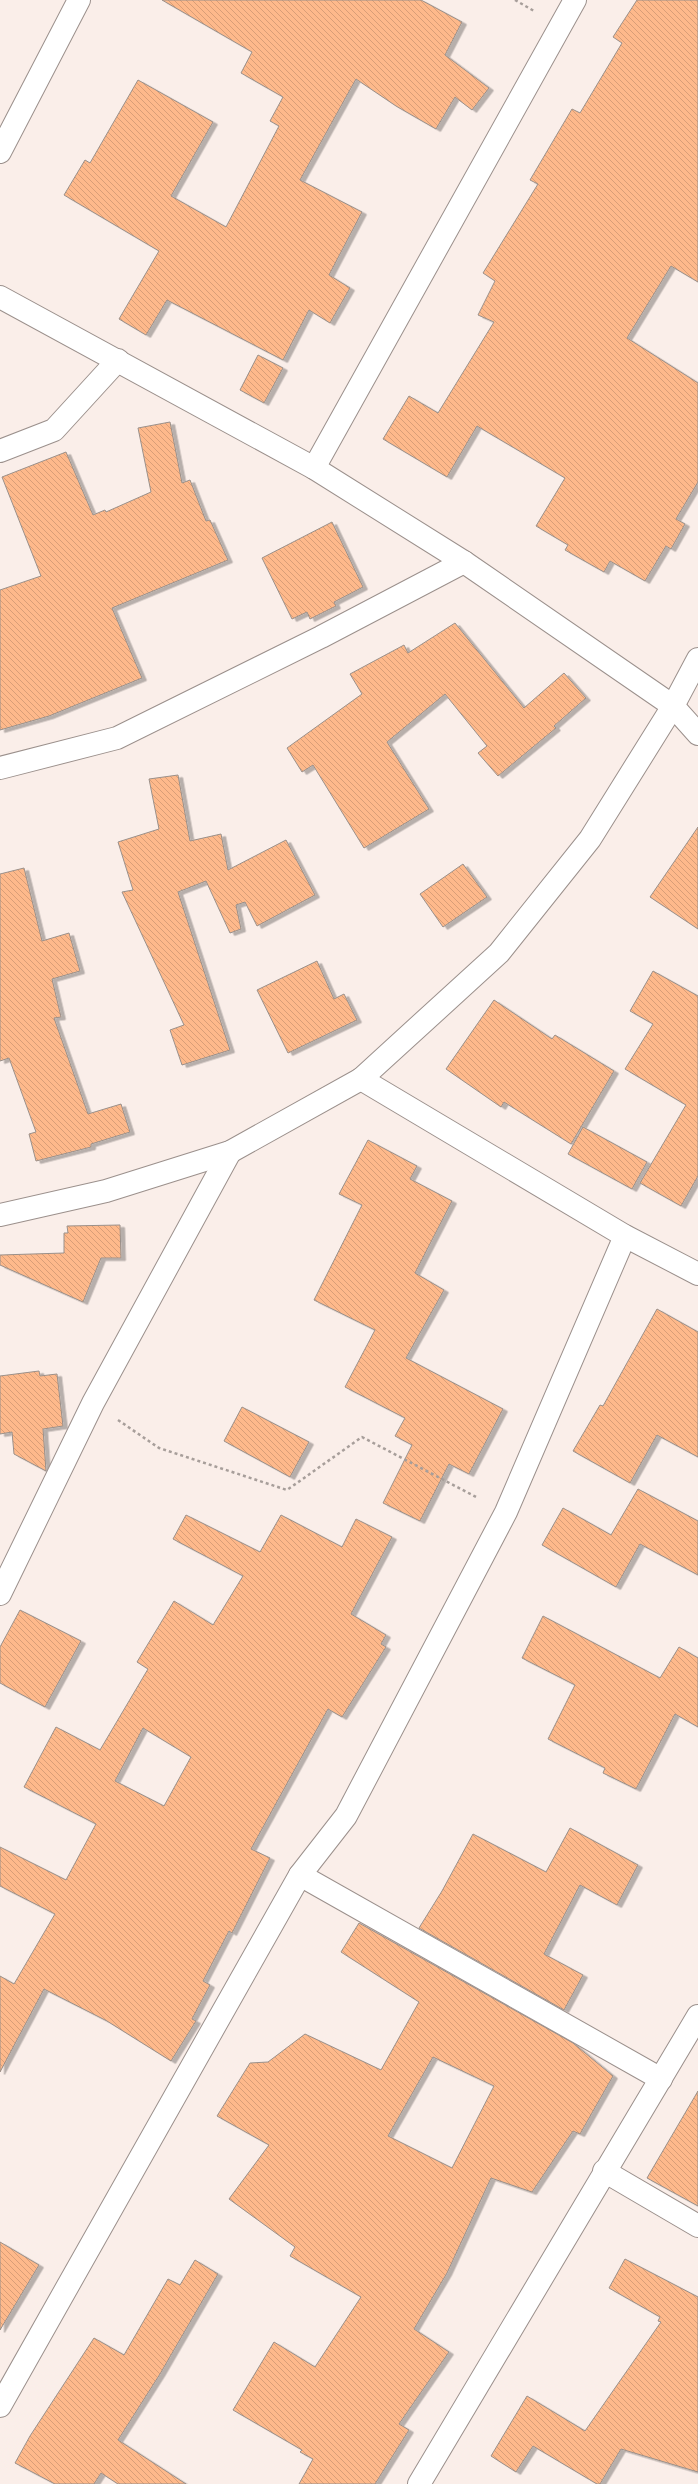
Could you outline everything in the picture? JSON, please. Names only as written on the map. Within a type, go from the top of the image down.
[{"type":"street","points":[[0,152],[79,0]]},
{"type":"street","points":[[314,468],[574,0]]},
{"type":"street","points":[[0,297],[314,468],[464,562],[673,706],[698,734]]},
{"type":"street","points":[[0,451],[54,430],[118,360]]},
{"type":"street","points":[[0,768],[117,738],[321,637],[464,562]]},
{"type":"street","points":[[0,1215],[106,1191],[230,1152],[361,1079],[499,953],[590,839],[673,706],[698,659]]},
{"type":"street","points":[[361,1079],[626,1236],[698,1274]]},
{"type":"street","points":[[0,1594],[93,1403],[230,1152]]},
{"type":"street","points":[[0,2406],[300,1875],[346,1816],[506,1512],[626,1236]]},
{"type":"street","points":[[300,1875],[661,2079]]},
{"type":"street","points":[[419,2484],[604,2171],[698,2016]]},
{"type":"street","points":[[604,2171],[698,2226]]},
{"type":"path","points":[[93,1403],[159,1448],[287,1490],[362,1437],[506,1512]]},
{"type":"building","points":[[162,0],[421,0],[462,22],[445,55],[489,88],[472,110],[455,97],[436,129],[396,106],[356,79],[300,180],[362,212],[329,275],[350,288],[330,323],[309,310],[283,360],[167,300],[146,335],[119,319],[159,251],[64,195],[85,160],[90,163],[138,80],[213,122],[171,196],[226,227],[279,126],[270,121],[283,97],[241,73],[252,52]]},
{"type":"building","points":[[637,0],[698,0],[698,282],[671,266],[627,338],[698,383],[698,482],[676,519],[685,524],[671,549],[666,546],[645,581],[610,561],[604,572],[565,550],[568,545],[536,526],[565,478],[477,426],[447,477],[383,439],[409,396],[438,413],[494,322],[478,315],[495,281],[483,273],[538,184],[530,180],[572,109],[580,113],[622,43],[613,37]]},
{"type":"building","points":[[258,355],[283,368],[264,403],[240,390]]},
{"type":"building","points":[[170,422],[182,483],[190,480],[206,521],[210,520],[228,560],[112,608],[142,678],[49,716],[0,730],[0,590],[41,576],[2,477],[66,452],[93,515],[105,510],[106,512],[151,492],[138,428]]},
{"type":"building","points":[[332,522],[363,587],[334,602],[336,606],[310,619],[307,612],[292,619],[262,558]]},
{"type":"building","points":[[455,623],[524,708],[564,673],[586,698],[554,726],[556,728],[498,776],[478,753],[487,746],[445,694],[387,742],[429,809],[364,848],[313,765],[302,772],[287,748],[362,694],[350,674],[404,645],[408,653]]},
{"type":"building","points":[[178,775],[190,841],[221,834],[228,870],[286,840],[315,895],[257,926],[245,902],[236,905],[241,929],[230,933],[206,881],[178,892],[230,1050],[182,1065],[170,1030],[184,1025],[122,892],[133,890],[118,842],[159,829],[149,779]]},
{"type":"building","points":[[698,827],[698,929],[650,897]]},
{"type":"building","points":[[463,864],[487,897],[443,927],[420,894]]},
{"type":"building","points":[[24,868],[42,941],[69,933],[80,971],[52,979],[61,1017],[54,1018],[88,1114],[121,1104],[130,1132],[91,1144],[91,1147],[36,1161],[29,1134],[36,1132],[9,1058],[0,1061],[0,874]]},
{"type":"building","points":[[317,961],[334,999],[344,994],[357,1020],[288,1053],[257,990]]},
{"type":"building","points":[[653,971],[698,996],[698,1176],[681,1206],[640,1183],[686,1105],[625,1069],[653,1024],[630,1011]]},
{"type":"building","points":[[494,1000],[552,1039],[555,1035],[614,1071],[571,1144],[504,1102],[501,1107],[446,1069]]},
{"type":"building","points":[[583,1127],[647,1162],[632,1189],[568,1154]]},
{"type":"building","points":[[368,1140],[417,1166],[410,1179],[452,1201],[415,1273],[444,1290],[406,1358],[503,1409],[469,1474],[449,1464],[420,1521],[383,1503],[412,1445],[395,1436],[405,1418],[345,1387],[375,1330],[314,1300],[362,1205],[339,1194]]},
{"type":"building","points":[[120,1225],[121,1258],[101,1258],[83,1302],[0,1265],[0,1255],[64,1253],[64,1233],[68,1233],[67,1226]]},
{"type":"building","points":[[657,1309],[698,1332],[698,1457],[657,1435],[630,1483],[573,1451],[600,1405],[603,1406]]},
{"type":"building","points":[[39,1371],[40,1376],[57,1374],[63,1426],[43,1429],[46,1471],[14,1454],[12,1432],[0,1434],[0,1376]]},
{"type":"building","points":[[242,1407],[309,1442],[290,1477],[224,1441]]},
{"type":"building","points":[[638,1489],[698,1521],[698,1575],[640,1544],[616,1587],[542,1545],[563,1508],[611,1535]]},
{"type":"building","points":[[186,1515],[260,1552],[281,1515],[342,1547],[356,1519],[392,1537],[351,1614],[386,1635],[381,1644],[386,1647],[342,1717],[328,1709],[251,1849],[270,1858],[232,1933],[229,1931],[203,1981],[210,1985],[192,2019],[196,2021],[171,2061],[107,2021],[44,1989],[0,2072],[0,1976],[14,1984],[55,1914],[0,1886],[0,1847],[66,1880],[96,1824],[24,1787],[56,1727],[100,1750],[148,1669],[137,1662],[174,1601],[213,1625],[243,1576],[173,1539]],"holes":[[[143,1728],[191,1757],[164,1806],[115,1781]]]},
{"type":"building","points":[[20,1610],[81,1641],[45,1707],[0,1683],[0,1647]]},
{"type":"building","points":[[543,1616],[660,1678],[679,1647],[698,1658],[698,1727],[675,1714],[636,1789],[603,1773],[605,1768],[548,1739],[575,1685],[522,1658]]},
{"type":"building","points":[[570,1828],[638,1865],[617,1905],[580,1885],[544,1954],[583,1975],[564,2010],[419,1928],[442,1891],[473,1834],[546,1872]]},
{"type":"building","points":[[359,1923],[573,2043],[613,2076],[580,2134],[573,2131],[532,2192],[491,2178],[447,2273],[414,2329],[449,2352],[399,2424],[409,2430],[375,2484],[299,2484],[313,2459],[300,2452],[302,2450],[233,2410],[274,2342],[315,2367],[361,2297],[290,2256],[295,2247],[229,2199],[269,2145],[217,2116],[250,2063],[268,2062],[305,2034],[381,2070],[419,2002],[341,1952]],"holes":[[[433,2057],[494,2086],[452,2168],[388,2136]]]},
{"type":"building","points":[[698,2091],[698,2206],[647,2178]]},
{"type":"building","points":[[0,2242],[39,2265],[0,2330]]},
{"type":"building","points":[[625,2259],[698,2297],[698,2472],[621,2449],[600,2484],[597,2484],[533,2446],[516,2472],[491,2456],[527,2396],[585,2431],[661,2322],[658,2321],[660,2317],[609,2288]]},
{"type":"building","points":[[195,2260],[218,2274],[160,2374],[118,2440],[186,2484],[118,2484],[101,2473],[94,2484],[55,2484],[15,2463],[30,2436],[94,2338],[124,2355],[168,2279],[180,2285]]}]
